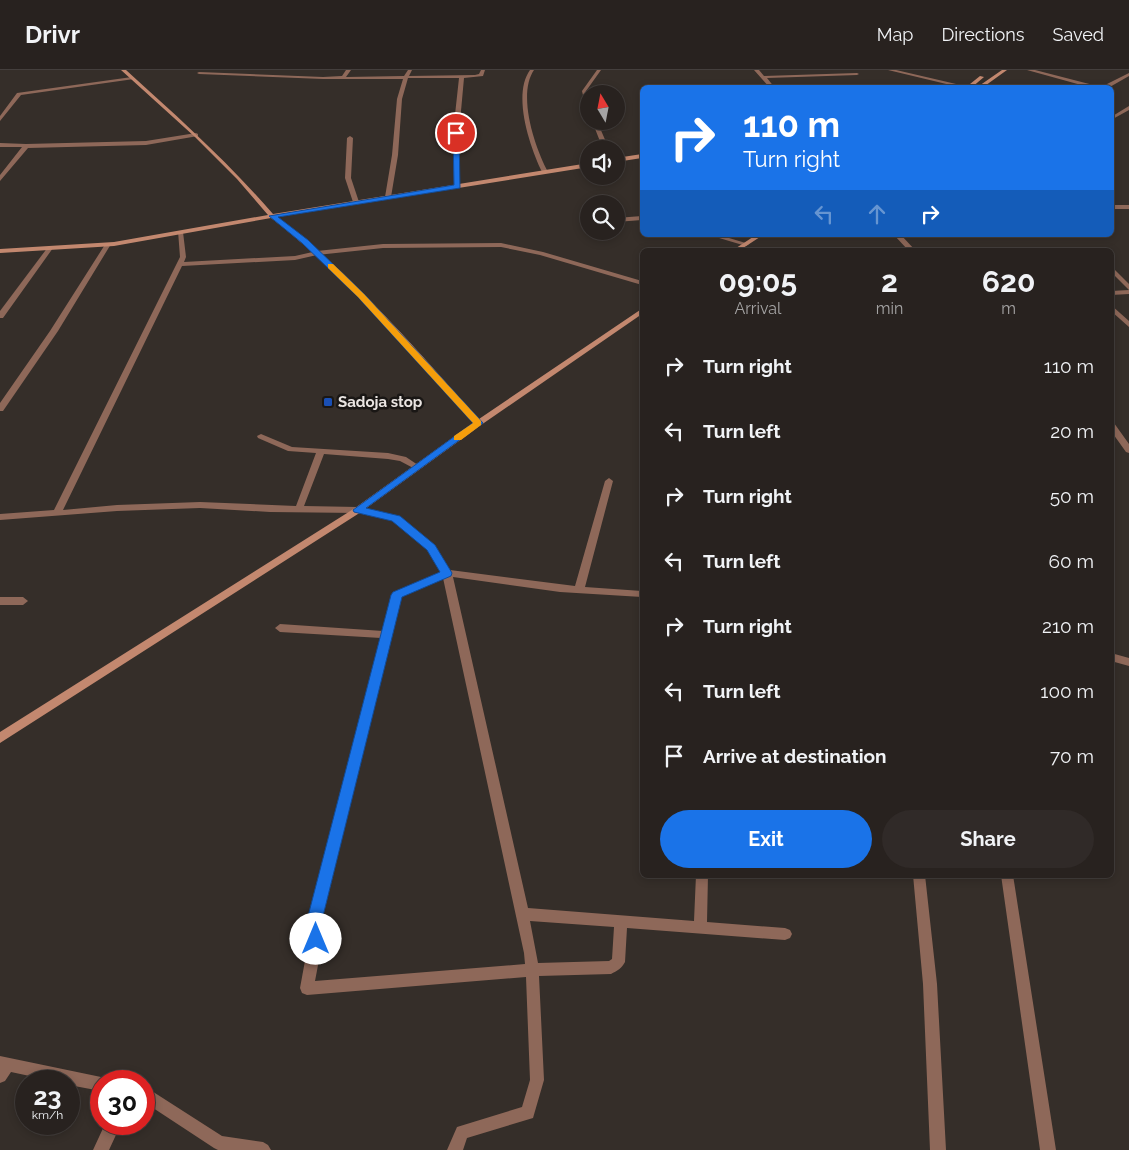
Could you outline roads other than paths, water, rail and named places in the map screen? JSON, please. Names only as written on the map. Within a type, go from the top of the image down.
[{"type":"street","points":[[123,70],[196,135],[239,178],[272,216],[316,253],[361,295],[478,423]]},
{"type":"street","points":[[199,73],[323,78],[343,76],[349,70]]},
{"type":"street","points":[[388,198],[404,77],[410,70]]},
{"type":"street","points":[[347,78],[480,75],[483,70]]},
{"type":"street","points":[[532,70],[527,76],[525,111],[533,149],[545,172]]},
{"type":"street","points":[[588,85],[599,70]]},
{"type":"street","points":[[756,70],[770,85]]},
{"type":"street","points":[[890,70],[958,85]]},
{"type":"street","points":[[982,85],[1005,70]]},
{"type":"street","points":[[1029,70],[1090,85]]},
{"type":"street","points":[[763,77],[829,73],[857,74]]},
{"type":"street","points":[[970,85],[986,74]]},
{"type":"street","points":[[1108,85],[1129,74]]},
{"type":"street","points":[[457,186],[456,133],[462,76]]},
{"type":"street","points":[[0,119],[19,94],[132,78]]},
{"type":"street","points":[[1114,117],[1129,108]]},
{"type":"street","points":[[0,145],[26,146],[146,142],[196,135]]},
{"type":"street","points":[[350,138],[348,178],[356,202]]},
{"type":"street","points":[[0,179],[26,146]]},
{"type":"street","points":[[625,159],[640,156]]},
{"type":"street","points":[[0,251],[108,244],[580,166]]},
{"type":"street","points":[[1114,205],[1129,207]]},
{"type":"street","points":[[625,219],[640,218]]},
{"type":"street","points":[[57,513],[180,264],[183,257],[180,232]]},
{"type":"street","points":[[720,237],[746,244]]},
{"type":"street","points":[[739,248],[757,237]]},
{"type":"street","points":[[899,237],[910,248]]},
{"type":"street","points":[[0,409],[54,330],[108,244]]},
{"type":"street","points":[[180,264],[295,258],[316,253],[412,244],[500,245],[541,253],[640,282]]},
{"type":"street","points":[[0,316],[50,248]]},
{"type":"street","points":[[1114,271],[1129,288]]},
{"type":"street","points":[[1114,294],[1129,292]]},
{"type":"street","points":[[1114,310],[1129,325]]},
{"type":"street","points":[[0,738],[358,510],[478,423],[640,312]]},
{"type":"street","points":[[1114,429],[1129,450]]},
{"type":"street","points":[[261,436],[291,449],[388,456],[403,459],[417,467]]},
{"type":"street","points":[[299,510],[321,451]]},
{"type":"street","points":[[579,590],[609,481]]},
{"type":"street","points":[[0,517],[117,508],[200,505],[299,510],[358,510],[396,519],[431,547],[447,573],[530,952],[537,1080],[528,1113],[462,1132],[454,1150]]},
{"type":"street","points":[[621,922],[618,962],[611,967],[532,970],[308,988],[316,939],[314,924],[396,595],[447,573],[579,590],[640,594]]},
{"type":"street","points":[[0,601],[23,601]]},
{"type":"street","points":[[280,628],[387,635]]},
{"type":"street","points":[[1114,658],[1129,662]]},
{"type":"street","points":[[700,928],[702,878]]},
{"type":"street","points":[[919,878],[930,984],[938,1150]]},
{"type":"street","points":[[1007,878],[1048,1150]]},
{"type":"street","points":[[522,914],[785,934]]},
{"type":"street","points":[[2,1068],[90,1082]]},
{"type":"street","points":[[155,1100],[219,1143],[263,1150]]},
{"type":"street","points":[[100,1150],[108,1135]]},
{"type":"place","name":"Sadoja stop","points":[[328,402]]}]
